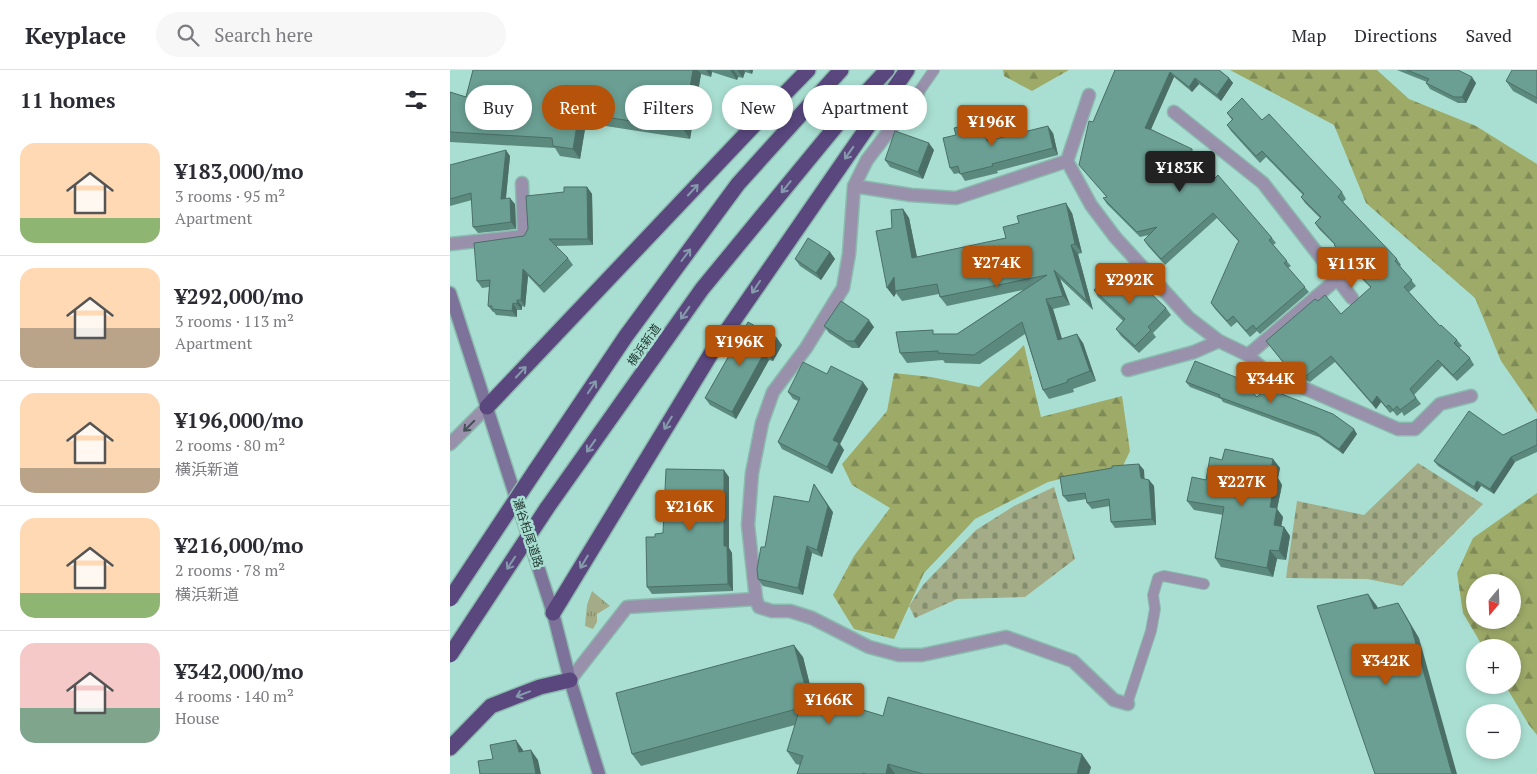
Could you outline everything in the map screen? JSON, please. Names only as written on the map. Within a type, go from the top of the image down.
[{"type":"highway","points":[[487,407],[808,70]]},
{"type":"highway","name":"横浜新道","points":[[450,599],[626,336],[738,184],[841,70]]},
{"type":"highway","name":"横浜新道","points":[[450,655],[547,508],[702,289],[846,114],[887,70]]},
{"type":"highway","points":[[553,613],[712,352],[907,70]]},
{"type":"highway","points":[[454,743],[491,706],[540,687],[570,680]]},
{"type":"main road","name":"瀬谷柏尾道路","points":[[450,293],[553,613],[570,680],[600,774]]},
{"type":"street","points":[[1089,95],[1066,161],[1091,205],[1115,237],[1189,318],[1219,341],[1248,355],[1265,371],[1398,429],[1416,429],[1440,404],[1471,396]]},
{"type":"street","points":[[1174,112],[1263,183],[1352,298]]},
{"type":"street","points":[[890,130],[867,160],[854,186],[849,254],[843,288],[806,348],[773,392],[762,423],[752,473],[748,525],[756,599],[759,607],[772,611],[790,611],[812,618],[869,646],[899,655],[922,654],[1006,636],[1072,661],[1114,700],[1128,704]]},
{"type":"street","points":[[854,186],[911,195],[956,198],[1066,161]]},
{"type":"street","points":[[450,244],[524,236],[522,183]]},
{"type":"street","points":[[1248,355],[1337,279]]},
{"type":"street","points":[[1128,370],[1194,352],[1219,341]]},
{"type":"street","points":[[450,444],[487,407]]},
{"type":"street","points":[[570,680],[627,607],[756,599]]},
{"type":"lane","points":[[924,85],[934,70]]},
{"type":"lane","points":[[1128,704],[1151,632],[1156,609],[1152,595],[1158,578],[1164,576],[1204,584]]},
{"type":"green space","points":[[1003,70],[1069,70],[1032,91],[1004,76]]},
{"type":"green space","points":[[1230,70],[1377,70],[1409,99],[1476,126],[1537,164],[1537,413],[1501,361],[1475,298],[1366,203],[1334,125]]},
{"type":"green space","points":[[1024,345],[1041,417],[1122,396],[1130,451],[1121,470],[1069,477],[1048,482],[975,519],[924,573],[894,639],[854,629],[833,595],[854,556],[890,508],[852,485],[842,464],[887,411],[894,373],[931,377],[979,387]]},
{"type":"green space","points":[[1418,463],[1483,504],[1402,586],[1367,579],[1286,578],[1297,501],[1364,515]]},
{"type":"green space","points":[[1054,487],[1075,559],[1025,597],[957,599],[915,618],[909,606],[923,585],[976,530],[1014,506]]},
{"type":"green space","points":[[1537,493],[1537,735],[1521,712],[1521,704],[1516,704],[1510,694],[1521,694],[1521,639],[1478,639],[1472,629],[1521,629],[1521,574],[1466,574],[1466,618],[1463,613],[1457,573],[1473,538]]},
{"type":"green space","points":[[592,591],[610,606],[597,614],[597,622],[593,629],[585,626],[587,605]]},
{"type":"building","points":[[473,70],[693,70],[690,85],[625,85],[625,120],[615,119],[615,85],[542,85],[542,130],[576,130],[573,149],[553,146],[552,138],[450,132],[450,92],[465,97],[465,130],[532,130],[532,85],[469,85]]},
{"type":"building","points":[[1115,70],[1219,70],[1229,78],[1217,95],[1195,78],[1189,87],[1170,72],[1145,128],[1192,149],[1215,178],[1218,175],[1272,238],[1269,240],[1287,261],[1284,263],[1305,287],[1256,329],[1253,325],[1246,331],[1233,316],[1227,321],[1211,303],[1239,241],[1213,213],[1161,259],[1144,240],[1157,227],[1137,232],[1103,198],[1107,197],[1079,165],[1089,121],[1093,122]]},
{"type":"building","points":[[1407,70],[1458,70],[1472,77],[1462,97],[1454,97],[1426,83],[1429,79]]},
{"type":"building","points":[[1512,70],[1537,70],[1537,98],[1506,81]]},
{"type":"building","points":[[1242,98],[1262,120],[1269,114],[1342,192],[1338,197],[1397,259],[1395,261],[1412,280],[1404,287],[1440,326],[1457,340],[1454,343],[1470,358],[1453,375],[1438,360],[1410,389],[1416,398],[1400,410],[1397,406],[1393,410],[1389,405],[1386,407],[1377,396],[1372,403],[1331,356],[1306,376],[1288,368],[1266,341],[1315,299],[1318,301],[1325,295],[1341,314],[1371,287],[1315,223],[1321,217],[1301,197],[1304,194],[1262,151],[1256,156],[1227,125],[1233,119],[1227,113]]},
{"type":"building","points":[[976,123],[977,129],[984,128],[987,141],[1048,126],[1053,148],[960,174],[958,166],[950,168],[943,138],[956,135],[954,128]]},
{"type":"building","points":[[895,131],[929,143],[918,172],[885,160]]},
{"type":"building","points":[[506,150],[501,199],[510,198],[511,222],[473,227],[471,193],[450,199],[450,165]]},
{"type":"building","points":[[564,187],[587,187],[588,239],[549,239],[568,258],[540,286],[523,269],[521,300],[517,300],[517,304],[513,303],[512,311],[492,309],[492,306],[488,306],[490,280],[477,281],[474,243],[524,236],[528,229],[526,196],[564,192]]},
{"type":"building","points":[[1066,203],[1075,244],[1071,245],[1087,301],[1054,270],[1063,296],[1046,299],[1058,340],[1077,334],[1090,371],[1067,380],[1068,382],[1043,390],[1022,322],[974,355],[938,353],[938,351],[900,353],[896,332],[933,330],[933,334],[957,334],[1047,275],[940,297],[937,284],[895,291],[894,277],[887,288],[876,231],[892,228],[891,210],[903,209],[912,258],[1006,238],[1003,227],[1019,223],[1017,216]]},
{"type":"building","points":[[808,238],[830,252],[816,273],[795,259]]},
{"type":"building","points":[[1116,266],[1137,286],[1140,283],[1166,308],[1148,327],[1151,330],[1135,346],[1116,329],[1125,319],[1094,290]]},
{"type":"building","points":[[841,301],[869,320],[854,341],[847,341],[824,326]]},
{"type":"building","points":[[748,322],[777,338],[768,354],[764,353],[732,412],[705,398]]},
{"type":"building","points":[[1195,361],[1238,378],[1257,397],[1266,388],[1333,414],[1354,429],[1339,449],[1315,432],[1219,397],[1220,395],[1186,382]]},
{"type":"building","points":[[803,362],[827,374],[831,366],[863,382],[833,440],[839,443],[827,467],[778,442],[800,398],[788,392]]},
{"type":"building","points":[[1469,411],[1503,435],[1537,419],[1537,445],[1511,457],[1490,489],[1477,481],[1474,487],[1434,461]]},
{"type":"building","points":[[1225,449],[1273,459],[1270,475],[1276,476],[1270,507],[1277,508],[1274,525],[1284,527],[1279,551],[1270,550],[1267,568],[1215,558],[1224,507],[1187,501],[1192,477],[1206,480],[1210,457],[1222,460]]},
{"type":"building","points":[[1139,464],[1141,478],[1149,480],[1152,519],[1111,522],[1109,499],[1087,503],[1085,493],[1063,496],[1060,477],[1112,468],[1112,466]]},
{"type":"building","points":[[666,469],[724,470],[724,546],[727,546],[728,584],[647,587],[646,537],[655,537],[655,534],[663,533]]},
{"type":"building","points":[[814,484],[828,506],[817,550],[807,546],[798,588],[758,579],[757,569],[761,547],[765,547],[774,496],[809,502]]},
{"type":"building","points":[[1368,594],[1374,609],[1398,603],[1411,626],[1452,774],[1375,774],[1317,606]]},
{"type":"building","points":[[794,645],[807,693],[883,716],[888,697],[1082,754],[1077,774],[923,774],[888,764],[886,774],[797,774],[803,756],[787,751],[800,708],[632,754],[616,693]]},
{"type":"building","points":[[516,740],[519,752],[531,750],[536,774],[480,774],[478,761],[493,759],[490,745]]}]
